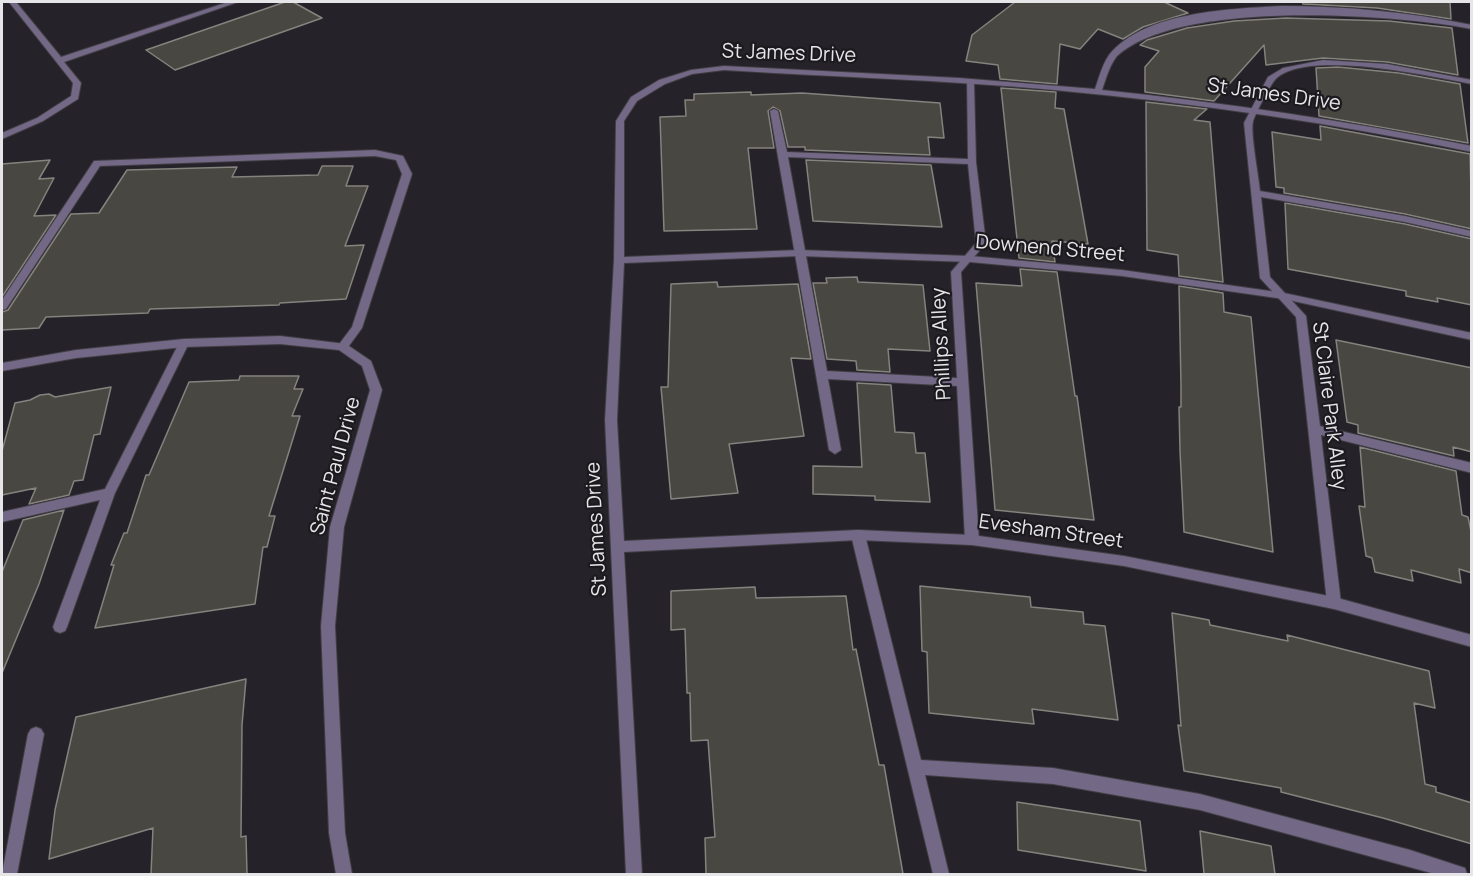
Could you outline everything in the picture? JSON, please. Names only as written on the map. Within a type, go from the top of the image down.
[{"type":"street","points":[[2,136],[32,125],[56,112],[75,97],[77,83],[13,2]]},
{"type":"street","points":[[61,60],[234,2]]},
{"type":"street","points":[[1098,91],[1112,58],[1144,32],[1198,12],[1255,3],[1322,2],[1421,15],[1472,27]]},
{"type":"street","name":"St Claire Park Alley","points":[[1334,603],[1301,316],[1265,278],[1248,123],[1271,79],[1286,70],[1323,62],[1388,66],[1472,82]]},
{"type":"street","name":"St James Drive","points":[[634,874],[611,420],[619,260],[620,121],[634,99],[662,82],[691,72],[724,68],[970,82],[1098,91],[1254,111],[1409,136],[1472,149]]},
{"type":"street","name":"Phillips Alley","points":[[970,82],[972,162],[981,243],[970,259],[956,272],[972,540]]},
{"type":"street","points":[[774,111],[835,450]]},
{"type":"street","points":[[2,307],[97,163],[375,153],[400,158],[406,174],[357,328],[342,346],[280,340],[184,343],[76,354],[2,367]]},
{"type":"street","points":[[783,153],[972,162]]},
{"type":"street","points":[[1256,193],[1472,234]]},
{"type":"street","name":"Downend Street","points":[[619,260],[799,253],[970,259],[1117,273],[1284,296],[1472,337]]},
{"type":"street","points":[[60,627],[109,493],[184,343]]},
{"type":"street","name":"Saint Paul Drive","points":[[342,346],[367,364],[376,390],[337,527],[328,626],[337,833],[344,874]]},
{"type":"street","points":[[822,375],[963,382]]},
{"type":"street","points":[[1315,429],[1472,468]]},
{"type":"street","points":[[2,517],[109,493]]},
{"type":"street","points":[[858,535],[941,874]]},
{"type":"street","name":"Evesham Street","points":[[617,547],[858,535],[972,540],[1124,561],[1334,603],[1472,640]]},
{"type":"street","points":[[9,874],[36,734]]},
{"type":"street","points":[[915,767],[1053,776],[1200,802],[1410,858],[1459,874]]},
{"type":"building","points":[[285,2],[293,2],[322,18],[175,70],[146,50]]},
{"type":"building","points":[[1015,2],[1164,2],[1188,13],[1143,27],[1123,39],[1098,29],[1080,49],[1060,44],[1057,84],[1000,79],[998,65],[966,61],[972,35]]},
{"type":"building","points":[[1302,2],[1450,2],[1451,19],[1377,8],[1303,4]]},
{"type":"building","points":[[1286,18],[1389,21],[1452,28],[1458,75],[1387,62],[1323,58],[1266,65],[1264,45],[1214,101],[1145,92],[1145,67],[1159,51],[1140,45],[1147,40],[1187,28],[1234,21]]},
{"type":"building","points":[[1338,67],[1399,73],[1460,84],[1468,143],[1319,116],[1316,68]]},
{"type":"building","points":[[1001,88],[1056,92],[1055,108],[1064,109],[1088,244],[1052,241],[1055,262],[1019,258]]},
{"type":"building","points":[[751,92],[751,95],[802,93],[940,103],[944,138],[928,137],[930,155],[805,150],[805,147],[788,147],[780,111],[773,107],[768,111],[774,148],[748,148],[757,229],[664,231],[660,117],[686,116],[685,100],[694,100],[694,94]]},
{"type":"building","points":[[1146,102],[1207,109],[1194,120],[1210,122],[1223,282],[1179,276],[1178,255],[1147,250]]},
{"type":"building","points":[[1320,126],[1470,154],[1472,229],[1405,214],[1284,193],[1284,188],[1276,187],[1272,132],[1321,140]]},
{"type":"building","points":[[50,160],[39,179],[54,178],[34,216],[56,215],[2,297],[2,164]]},
{"type":"building","points":[[806,160],[931,165],[942,227],[813,221]]},
{"type":"building","points":[[322,166],[353,166],[346,186],[368,186],[345,246],[364,245],[346,299],[280,303],[279,305],[150,309],[148,313],[46,317],[39,328],[2,330],[2,312],[8,310],[71,214],[99,213],[127,170],[237,167],[232,177],[318,175]]},
{"type":"building","points":[[1285,203],[1405,224],[1472,239],[1472,305],[1437,298],[1438,302],[1406,296],[1406,291],[1288,269]]},
{"type":"building","points":[[1020,269],[1057,272],[1094,520],[995,510],[976,283],[1022,286]]},
{"type":"building","points":[[857,277],[858,282],[923,285],[930,351],[888,349],[890,372],[857,370],[856,361],[827,359],[813,283],[827,283],[826,278]]},
{"type":"building","points":[[717,282],[718,287],[798,284],[811,359],[791,358],[804,436],[729,444],[738,493],[671,499],[661,387],[668,387],[671,284]]},
{"type":"building","points":[[1179,286],[1223,293],[1224,312],[1251,317],[1273,552],[1184,532],[1179,407],[1181,407],[1181,385]]},
{"type":"building","points":[[1336,340],[1472,368],[1472,452],[1453,447],[1454,456],[1358,433],[1358,425],[1347,422]]},
{"type":"building","points":[[240,376],[299,376],[294,389],[303,389],[292,416],[300,416],[269,516],[275,516],[267,547],[263,547],[255,604],[95,628],[114,565],[111,565],[124,533],[127,533],[146,475],[149,475],[189,382],[239,380]]},
{"type":"building","points":[[857,383],[891,385],[895,432],[914,433],[916,453],[925,453],[930,502],[875,500],[875,496],[813,494],[813,466],[862,467]]},
{"type":"building","points":[[111,387],[100,434],[94,435],[83,480],[74,481],[69,495],[29,504],[36,488],[2,495],[2,451],[15,403],[40,395],[49,394],[55,397]]},
{"type":"building","points":[[1360,447],[1456,471],[1462,515],[1468,517],[1472,536],[1472,573],[1459,569],[1461,583],[1411,570],[1413,581],[1375,572],[1372,558],[1366,556],[1359,506],[1365,507]]},
{"type":"building","points":[[64,510],[39,584],[2,673],[2,572],[23,520]]},
{"type":"building","points":[[920,586],[1030,597],[1031,607],[1083,612],[1084,624],[1105,626],[1118,720],[1032,709],[1034,724],[929,713],[927,652],[922,651]]},
{"type":"building","points":[[755,587],[756,598],[846,596],[853,650],[856,649],[879,765],[884,765],[903,874],[706,874],[705,838],[715,837],[708,740],[691,741],[685,629],[671,630],[671,591]]},
{"type":"building","points":[[1172,613],[1209,620],[1210,625],[1288,641],[1287,635],[1429,671],[1435,708],[1414,703],[1425,784],[1436,787],[1436,792],[1472,803],[1472,844],[1281,792],[1281,788],[1184,771],[1178,725],[1181,726]]},
{"type":"building","points":[[246,679],[242,725],[241,837],[246,836],[247,874],[151,874],[153,828],[49,859],[55,810],[76,717]]},
{"type":"building","points":[[1017,802],[1140,821],[1146,871],[1018,850]]},
{"type":"building","points":[[1200,831],[1271,846],[1275,874],[1204,874]]}]
